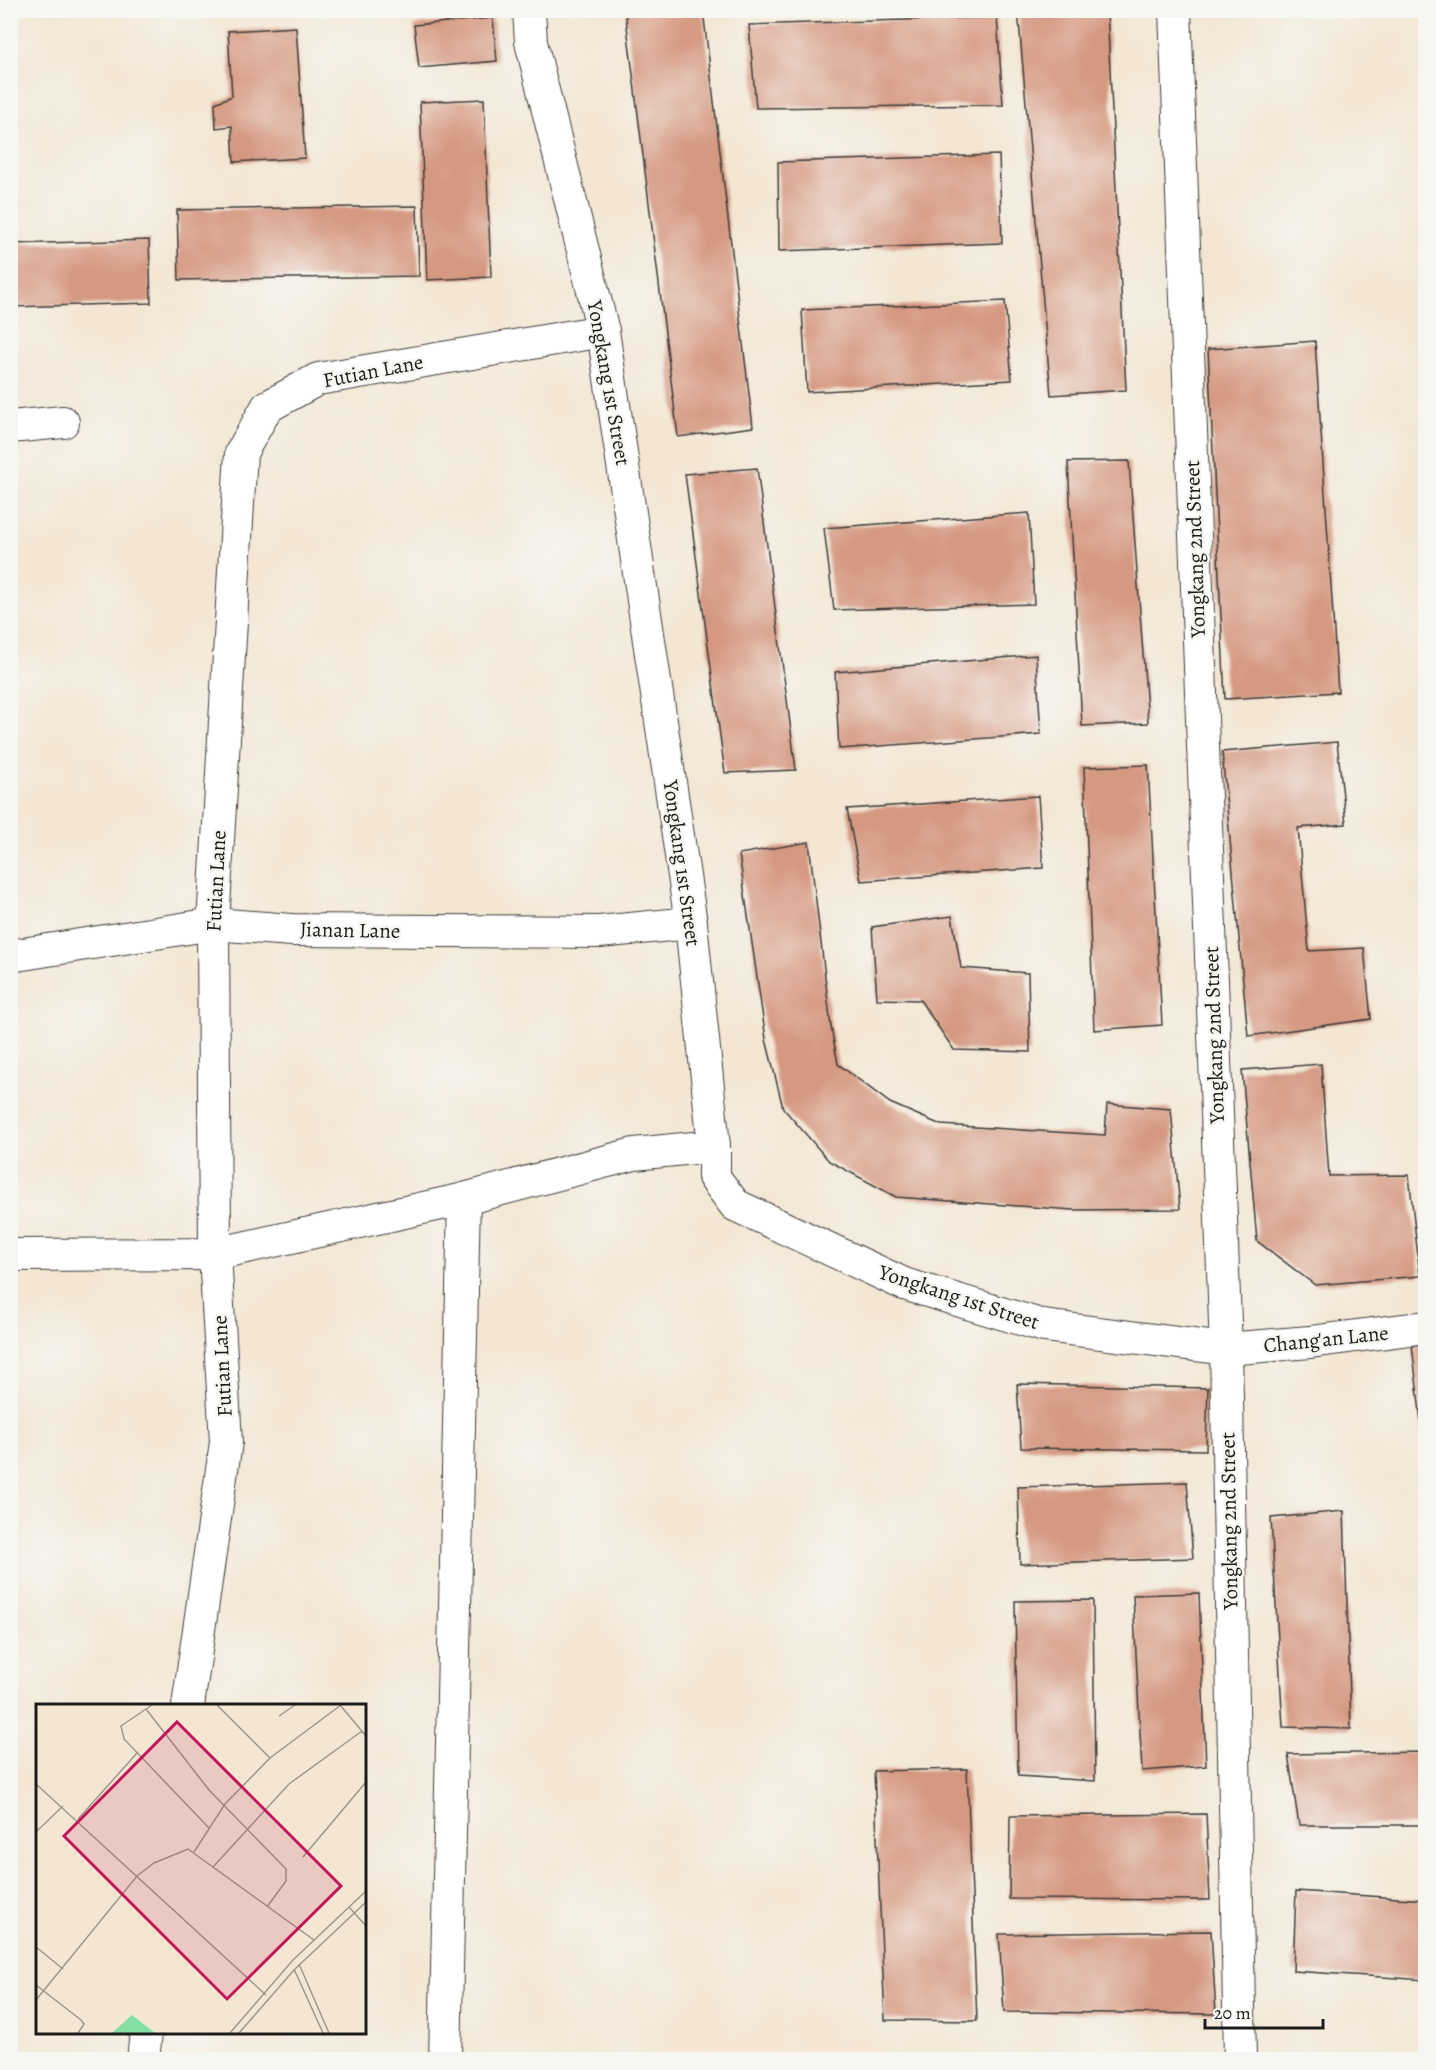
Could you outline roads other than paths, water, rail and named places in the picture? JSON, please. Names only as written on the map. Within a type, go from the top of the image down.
[{"type":"street","name":"Yongkang 1st Street","points":[[529,10],[531,42],[603,331],[692,923],[714,1146],[714,1177],[735,1204],[904,1284],[1044,1326],[1226,1349]]},
{"type":"street","name":"Yongkang 2nd Street","points":[[1175,10],[1226,1349],[1240,2060]]},
{"type":"street","name":"Futian Lane","points":[[188,1704],[226,1442],[215,1254],[213,924],[241,453],[267,407],[318,379],[603,331]]},
{"type":"street","points":[[10,427],[63,422]]},
{"type":"street","name":"Jianan Lane","points":[[10,956],[213,924],[292,930],[599,932],[692,923]]},
{"type":"street","points":[[10,1255],[215,1254],[464,1199],[634,1154],[714,1146]]},
{"type":"street","points":[[445,2060],[464,1199]]},
{"type":"street","name":"Chang'an Lane","points":[[1226,1349],[1310,1342],[1425,1327]]},
{"type":"street","points":[[143,2060],[147,2034]]}]
